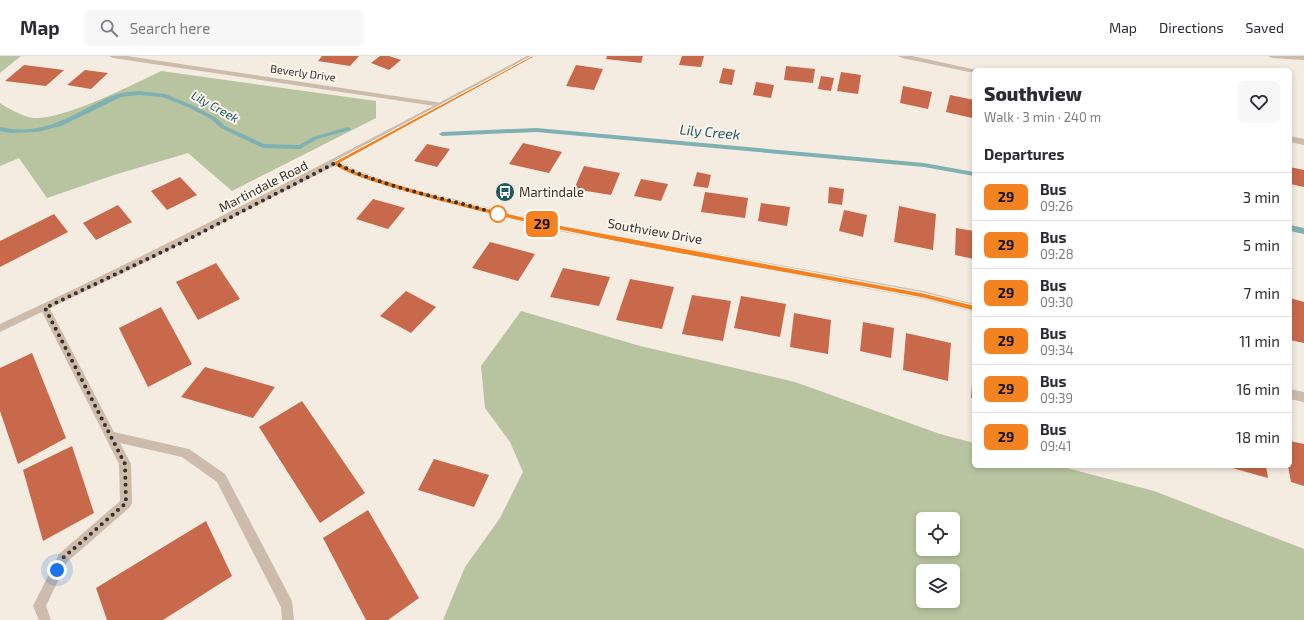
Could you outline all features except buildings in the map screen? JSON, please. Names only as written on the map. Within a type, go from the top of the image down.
[{"type":"street","name":"Beverly Drive","points":[[113,56],[442,105]]},
{"type":"street","name":"Martindale Road","points":[[0,328],[189,239],[335,163],[532,56]]},
{"type":"street","points":[[902,56],[972,71]]},
{"type":"street","points":[[1272,56],[1304,58]]},
{"type":"street","points":[[1292,139],[1304,142]]},
{"type":"street","name":"Southview Drive","points":[[335,163],[358,174],[400,188],[548,226],[923,295],[972,307]]},
{"type":"street","points":[[45,308],[125,464],[126,503],[63,558],[39,606],[45,620]]},
{"type":"street","points":[[1292,394],[1304,397]]},
{"type":"street","points":[[110,436],[184,453],[221,478],[287,606],[288,620]]},
{"type":"green space","points":[[0,56],[21,56],[0,73]]},
{"type":"green space","points":[[161,71],[376,101],[376,118],[232,191],[188,153],[114,175],[47,198],[19,158],[0,166],[0,103],[13,111],[28,117],[40,118],[56,115],[94,102]]},
{"type":"green space","points":[[521,311],[640,346],[795,382],[940,434],[972,442],[972,468],[1067,468],[1154,491],[1304,549],[1304,620],[443,620],[465,567],[500,518],[523,472],[510,442],[485,408],[481,366]]},
{"type":"waterway","name":"Lily Creek","points":[[0,129],[9,131],[37,130],[61,124],[120,95],[139,93],[163,95],[190,106],[213,118],[223,127],[263,146],[300,147],[315,138],[348,129]]},
{"type":"waterway","name":"Lily Creek","points":[[442,134],[536,130],[924,165],[972,174]]},
{"type":"waterway","name":"Lily Creek","points":[[1292,228],[1304,231]]},
{"type":"bus line","name":"29","points":[[532,56],[335,163],[362,176],[400,188],[548,226],[616,237],[923,295],[972,307]]},
{"type":"place","name":"Martindale","points":[[505,192]]},
{"type":"route","points":[[57,570],[63,558],[126,503],[125,464],[45,308],[189,239],[335,163],[362,176],[400,188],[498,214]]}]
